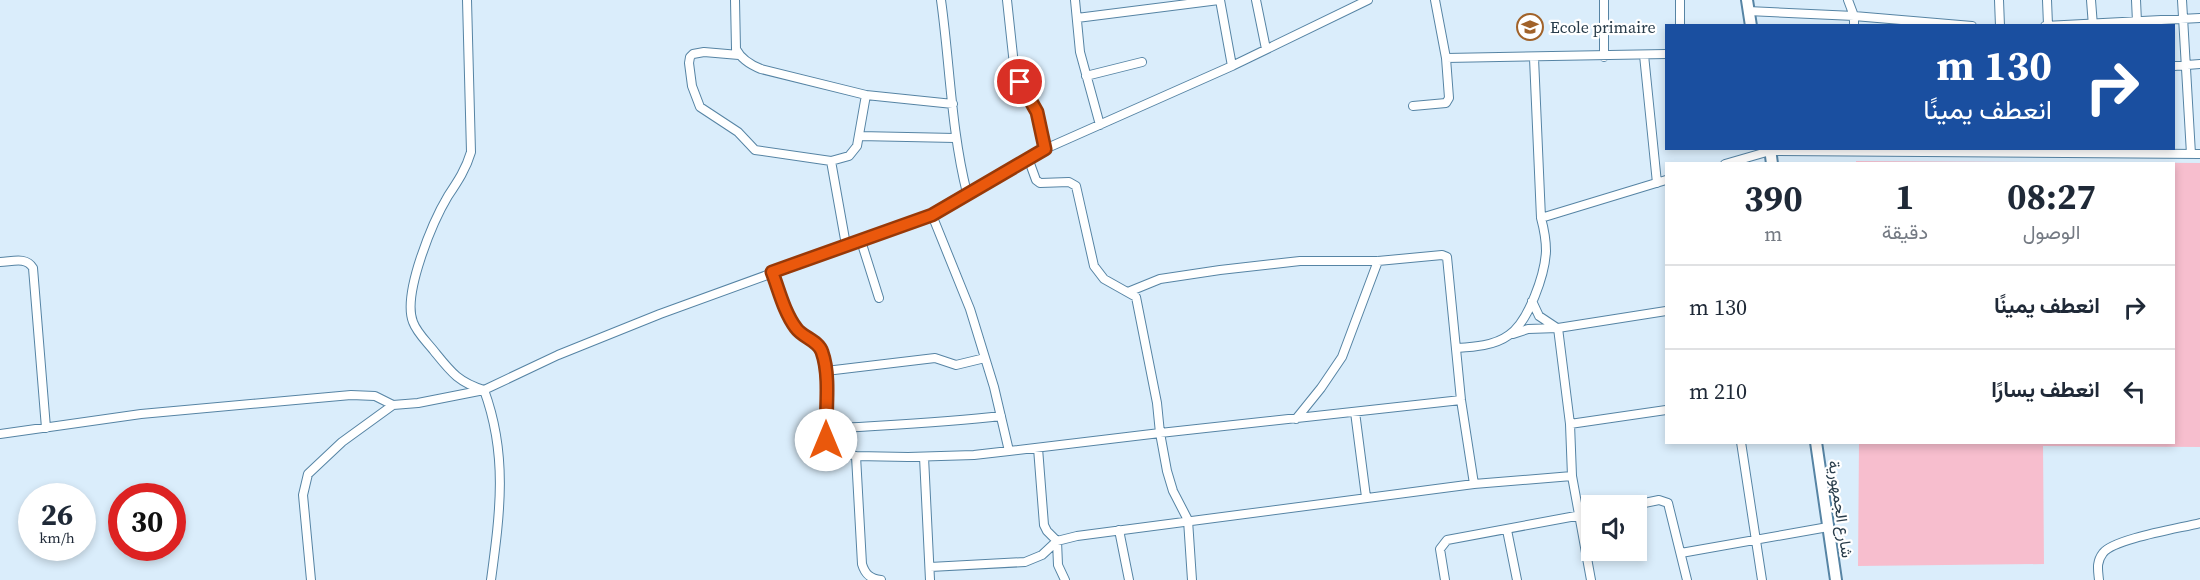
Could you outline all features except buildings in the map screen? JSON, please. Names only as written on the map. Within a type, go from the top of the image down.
[{"type":"main road","points":[[1748,6],[1751,24]]},
{"type":"main road","name":"شارع الجمهورية","points":[[1816,444],[1836,580]]},
{"type":"street","points":[[467,0],[471,152],[467,166],[448,196],[433,227],[413,286],[410,313],[418,331],[455,377],[484,390]]},
{"type":"street","points":[[735,0],[734,41],[739,55],[761,69],[866,95],[953,104]]},
{"type":"street","points":[[941,0],[955,138],[967,193]]},
{"type":"street","points":[[1007,0],[1014,65],[1037,112],[1045,149]]},
{"type":"street","points":[[1075,0],[1080,52],[1100,124]]},
{"type":"street","points":[[1077,18],[1219,0],[1232,66]]},
{"type":"street","points":[[1256,0],[1266,49]]},
{"type":"street","points":[[0,434],[141,414],[351,395],[375,396],[393,405],[418,403],[484,390],[558,355],[660,314],[932,215],[1045,149],[1232,66],[1368,0]]},
{"type":"street","points":[[1413,106],[1446,103],[1449,98],[1446,58],[1435,0]]},
{"type":"street","points":[[1604,0],[1604,57]]},
{"type":"street","points":[[1680,0],[1680,24]]},
{"type":"street","points":[[1848,0],[1854,16],[1854,24]]},
{"type":"street","points":[[2000,0],[2000,24]]},
{"type":"street","points":[[2047,0],[2047,24]]},
{"type":"street","points":[[2091,0],[2093,24]]},
{"type":"street","points":[[2136,0],[2137,21]]},
{"type":"street","points":[[2182,0],[2191,154]]},
{"type":"street","points":[[1748,6],[1948,24]]},
{"type":"street","points":[[2104,24],[2200,18]]},
{"type":"street","points":[[739,55],[704,52],[693,54],[689,63],[692,86],[700,107],[738,132],[755,150],[831,162],[851,154],[857,146],[866,95]]},
{"type":"street","points":[[1446,58],[1604,57],[1665,54]]},
{"type":"street","points":[[1644,55],[1657,183]]},
{"type":"street","points":[[1509,335],[1524,317],[1532,301],[1546,252],[1541,218],[1534,58]]},
{"type":"street","points":[[1086,76],[1142,62]]},
{"type":"street","points":[[2175,66],[2200,64]]},
{"type":"street","points":[[859,136],[955,138]]},
{"type":"street","points":[[1731,162],[1770,150],[2200,154]]},
{"type":"street","points":[[1028,158],[1036,180],[1040,183],[1069,182],[1076,186],[1094,266],[1104,279],[1128,292],[1137,300],[1167,471],[1173,491],[1188,520],[1192,580]]},
{"type":"street","points":[[831,162],[846,245]]},
{"type":"street","points":[[1541,218],[1665,180]]},
{"type":"street","points":[[932,215],[970,309],[1009,451]]},
{"type":"street","points":[[861,241],[879,298]]},
{"type":"street","points":[[1128,292],[1160,279],[1300,261],[1378,261],[1442,255],[1447,257],[1461,400],[1474,484]]},
{"type":"street","points":[[0,262],[26,261],[33,268],[46,428]]},
{"type":"street","points":[[1296,419],[1342,357],[1378,261]]},
{"type":"street","points":[[772,272],[793,323],[801,334],[818,344],[822,351],[826,371],[825,429],[828,445],[841,454],[924,457],[1009,451],[1461,400]]},
{"type":"street","points":[[1532,301],[1539,316],[1558,328]]},
{"type":"street","points":[[1456,348],[1482,346],[1528,329],[1558,328],[1665,311]]},
{"type":"street","points":[[1558,328],[1570,424],[1572,476],[1591,580]]},
{"type":"street","points":[[826,371],[935,358],[956,365],[985,358]]},
{"type":"street","points":[[484,390],[494,424],[501,468],[490,580]]},
{"type":"street","points":[[311,580],[303,495],[308,474],[327,455],[393,405]]},
{"type":"street","points":[[1570,424],[1665,410]]},
{"type":"street","points":[[1355,412],[1366,497]]},
{"type":"street","points":[[825,429],[907,423],[943,423],[1001,416]]},
{"type":"street","points":[[1741,444],[1762,580]]},
{"type":"street","points":[[1038,448],[1044,525],[1057,541],[1058,566],[1065,580]]},
{"type":"street","points":[[856,456],[862,564],[865,573],[871,578],[881,580]]},
{"type":"street","points":[[924,457],[930,580]]},
{"type":"street","points":[[930,567],[1025,562],[1042,555],[1057,541],[1188,520],[1474,484],[1572,476]]},
{"type":"street","points":[[1647,502],[1659,500],[1668,503],[1687,580]]},
{"type":"street","points":[[1445,580],[1440,556],[1442,544],[1447,540],[1579,515]]},
{"type":"street","points":[[2099,580],[2097,567],[2099,559],[2108,548],[2133,539],[2200,523]]},
{"type":"street","points":[[1681,553],[1828,527]]},
{"type":"street","points":[[1119,530],[1130,580]]},
{"type":"street","points":[[1507,530],[1517,580]]},
{"type":"shaded area","points":[[1856,161],[2028,162],[1856,162]]},
{"type":"shaded area","points":[[2175,163],[2200,163],[2200,447],[2043,446],[2044,564],[1858,566],[1859,444],[2175,444]]},
{"type":"place","name":"Ecole primaire","points":[[1530,27]]},
{"type":"route","points":[[826,440],[826,371],[822,351],[818,344],[801,334],[793,323],[772,272],[932,215],[1045,149],[1037,112],[1020,82]]}]
